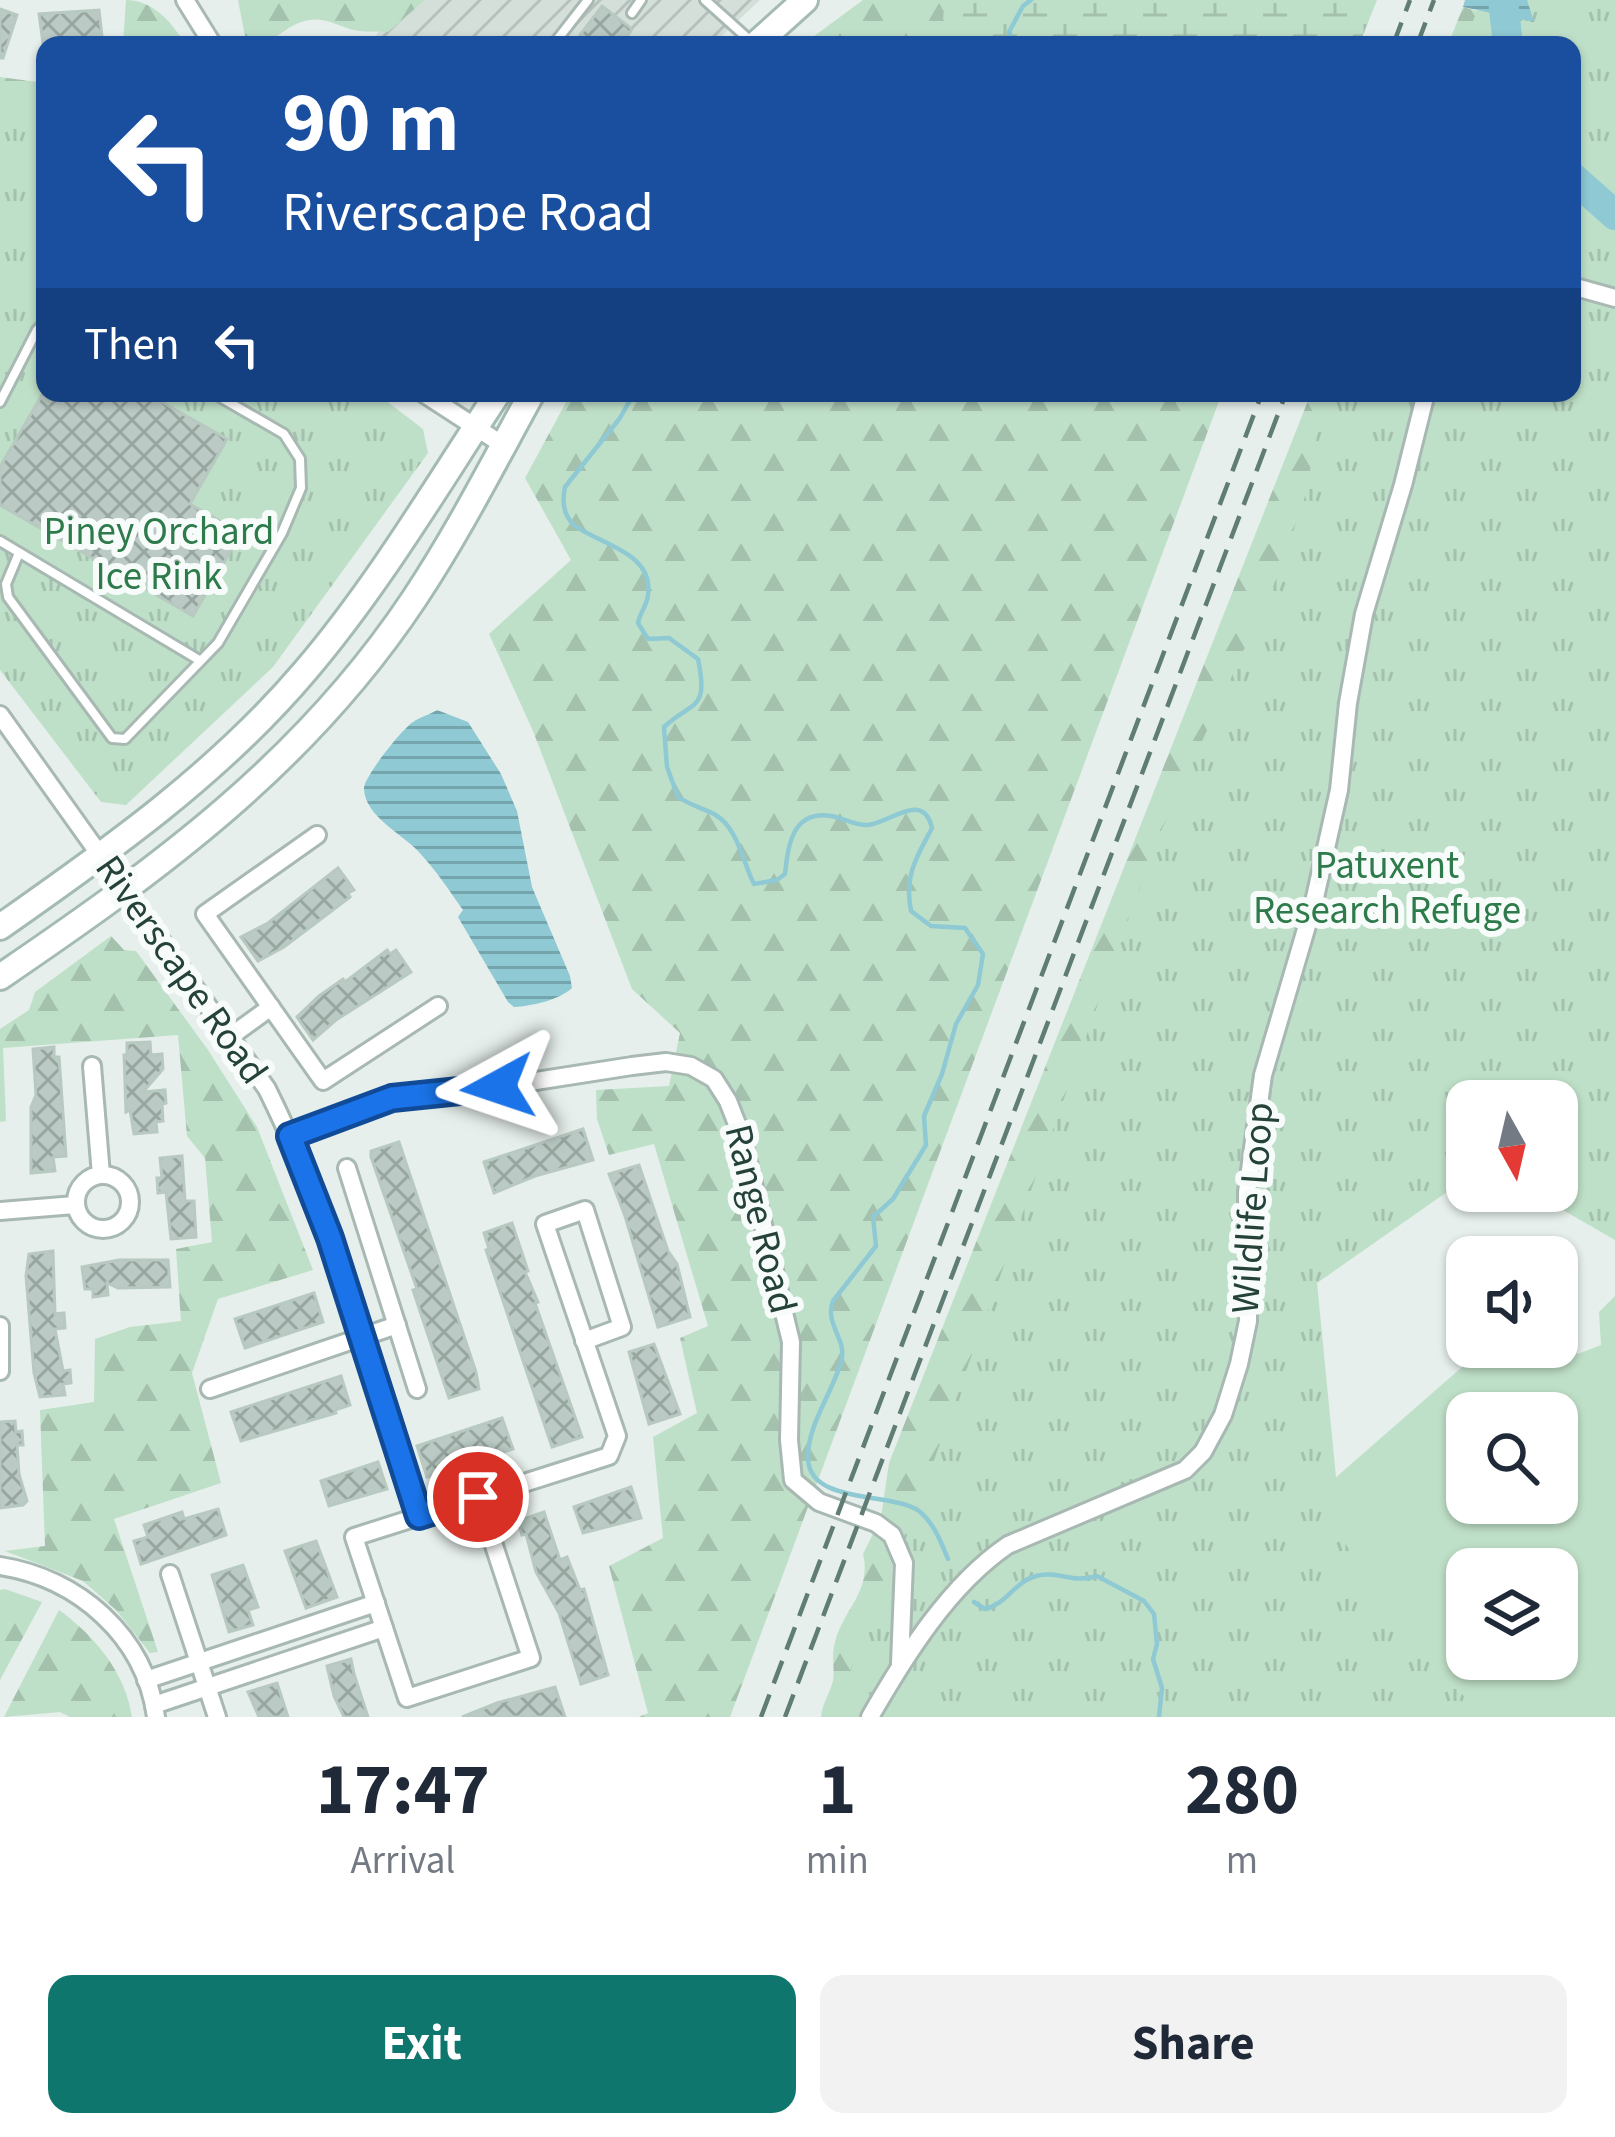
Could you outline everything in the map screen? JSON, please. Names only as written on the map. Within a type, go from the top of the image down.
[{"type":"street","points":[[184,0],[207,36]]},
{"type":"street","points":[[765,36],[805,0]]},
{"type":"street","points":[[1581,289],[1615,298]]},
{"type":"street","points":[[436,402],[503,446]]},
{"type":"street","points":[[0,927],[101,856],[220,760],[307,670],[404,540],[492,402]]},
{"type":"street","points":[[0,977],[127,890],[245,795],[305,735],[413,601],[527,402]]},
{"type":"street","name":"Wildlife Loop","points":[[870,1717],[900,1666],[988,1558],[1008,1545],[1185,1470],[1203,1452],[1223,1415],[1248,1321],[1246,1192],[1263,1075],[1314,902],[1339,790],[1364,614],[1424,402]]},
{"type":"street","name":"Riverscape Road","points":[[0,715],[267,1089],[290,1136],[362,1337],[419,1516]]},
{"type":"street","points":[[317,835],[205,914],[323,1081],[438,1006]]},
{"type":"street","points":[[231,1036],[271,1007]]},
{"type":"street","name":"Range Road","points":[[290,1136],[392,1098],[666,1062],[692,1066],[714,1079],[742,1137],[791,1342],[793,1480],[819,1502],[876,1523],[892,1535],[904,1563],[900,1666]]},
{"type":"street","points":[[92,1066],[101,1175]]},
{"type":"street","points":[[347,1168],[417,1390]]},
{"type":"street","points":[[101,1175],[119,1180],[130,1200],[124,1218],[106,1229],[86,1224],[75,1205],[81,1186],[101,1175]]},
{"type":"street","points":[[0,1211],[75,1205]]},
{"type":"street","points":[[478,1497],[531,1658],[407,1698],[354,1538],[478,1497],[609,1456],[617,1436],[584,1341],[545,1224],[584,1210],[622,1327],[584,1341]]},
{"type":"street","points":[[210,1389],[397,1325]]},
{"type":"street","points":[[0,1326],[0,1371]]},
{"type":"street","points":[[0,1566],[33,1571],[90,1602],[122,1634],[146,1680],[155,1711],[207,1687],[384,1628]]},
{"type":"street","points":[[170,1574],[217,1717]]},
{"type":"street","points":[[146,1680],[376,1604]]},
{"type":"lane","points":[[561,36],[588,0]]},
{"type":"lane","points":[[632,13],[641,0]]},
{"type":"lane","points":[[705,0],[745,36]]},
{"type":"lane","points":[[0,402],[36,332]]},
{"type":"lane","points":[[19,553],[6,584],[8,597],[112,737],[125,739],[218,643],[297,503],[300,459],[284,434],[229,402]]},
{"type":"lane","points":[[0,541],[199,660]]},
{"type":"shaded area","points":[[399,0],[760,0],[722,36],[376,36]]},
{"type":"green space","points":[[126,0],[161,14],[179,36],[124,36]]},
{"type":"green space","points":[[238,0],[425,0],[388,32],[313,20],[276,36],[245,36]]},
{"type":"green space","points":[[863,0],[1358,0],[1346,36],[814,36]]},
{"type":"green space","points":[[945,0],[1377,0],[1363,36],[959,36],[943,19]]},
{"type":"green space","name":"Patuxent Research Refuge","points":[[1481,0],[1615,0],[1615,1240],[1566,1212],[1578,1212],[1578,1080],[1446,1080],[1446,1193],[1317,1283],[1342,1538],[1389,1615],[1483,1717],[830,1717],[900,1555],[1156,842],[1278,575],[1304,500],[1328,402],[1581,402],[1581,36],[1467,36]]},
{"type":"green space","points":[[1463,7],[1484,13],[1482,36],[1452,36]]},
{"type":"green space","points":[[0,77],[36,82],[36,101],[0,103]]},
{"type":"green space","name":"Piney Orchard Ice Rink","points":[[0,97],[36,101],[36,402],[388,402],[423,429],[428,453],[273,667],[126,805],[101,802],[0,670]]},
{"type":"green space","points":[[566,402],[1219,402],[730,1717],[639,1717],[648,1713],[609,1566],[663,1538],[653,1437],[697,1413],[680,1338],[708,1326],[654,1144],[609,1155],[597,1119],[596,1090],[669,1086],[680,1033],[632,989],[533,731],[489,634],[571,560],[525,478]]},
{"type":"green space","points":[[1307,402],[1397,402],[909,1558],[903,1536],[881,1517],[889,1463]]},
{"type":"green space","points":[[111,936],[124,950],[136,951],[257,1127],[313,1270],[218,1299],[192,1373],[221,1483],[114,1519],[158,1652],[150,1653],[116,1610],[83,1581],[5,1551],[45,1546],[40,1410],[94,1402],[95,1339],[130,1327],[181,1321],[176,1249],[212,1242],[205,1158],[187,1136],[178,1035],[3,1048],[6,1121],[0,1122],[0,1029],[29,1010],[35,992]]},
{"type":"green space","points":[[1615,1296],[1615,1717],[1466,1717],[1355,1590],[1326,1486],[1461,1368],[1578,1368],[1578,1354],[1601,1345],[1599,1312]]},
{"type":"green space","points":[[874,1532],[888,1542],[893,1563],[887,1647],[843,1717],[821,1717],[833,1681],[835,1642],[864,1579],[863,1554]]},
{"type":"green space","points":[[0,1590],[42,1602],[0,1680]]},
{"type":"green space","points":[[59,1610],[106,1656],[123,1685],[132,1717],[70,1717],[60,1712],[4,1717]]},
{"type":"water","points":[[1465,0],[1527,0],[1534,22],[1463,7]]},
{"type":"water","points":[[437,710],[468,722],[501,774],[517,811],[532,887],[570,976],[572,988],[553,999],[514,1007],[508,1002],[458,917],[463,910],[424,858],[377,816],[366,799],[365,783],[392,743],[413,722]]},
{"type":"building","points":[[602,6],[632,29],[627,36],[580,35]]},
{"type":"building","points":[[0,9],[17,15],[3,58],[0,58]]},
{"type":"building","points":[[99,10],[102,36],[42,36],[39,14]]},
{"type":"building","points":[[38,402],[162,402],[227,439],[190,504],[241,533],[193,616],[0,505],[0,467]]},
{"type":"building","points":[[338,868],[354,890],[348,893],[350,897],[258,961],[241,937],[268,923]]},
{"type":"building","points":[[387,950],[390,954],[396,950],[411,972],[313,1040],[297,1017],[319,996]]},
{"type":"building","points":[[150,1042],[151,1055],[162,1054],[163,1069],[143,1092],[165,1090],[163,1121],[156,1122],[157,1132],[134,1134],[130,1110],[126,1112],[124,1055],[127,1043]]},
{"type":"building","points":[[54,1047],[54,1057],[59,1057],[66,1156],[53,1157],[55,1171],[31,1173],[31,1107],[36,1095],[33,1049]]},
{"type":"building","points":[[583,1129],[593,1160],[494,1193],[484,1162]]},
{"type":"building","points":[[399,1142],[476,1372],[479,1389],[449,1398],[371,1157],[371,1151]]},
{"type":"building","points":[[182,1156],[185,1201],[194,1201],[196,1237],[171,1239],[166,1192],[158,1193],[157,1178],[162,1178],[160,1158]]},
{"type":"building","points":[[639,1165],[668,1251],[677,1264],[690,1317],[658,1327],[609,1174]]},
{"type":"building","points":[[512,1223],[582,1437],[552,1447],[486,1250],[484,1233]]},
{"type":"building","points":[[53,1251],[55,1314],[64,1313],[65,1328],[55,1329],[63,1371],[70,1370],[71,1383],[63,1384],[65,1395],[40,1397],[26,1276],[29,1254]]},
{"type":"building","points":[[119,1260],[168,1260],[170,1287],[118,1288],[107,1283],[108,1295],[93,1297],[93,1289],[85,1289],[82,1267]]},
{"type":"building","points":[[314,1293],[323,1322],[245,1348],[235,1319]]},
{"type":"building","points":[[654,1344],[680,1414],[649,1424],[629,1352]]},
{"type":"building","points":[[341,1376],[350,1405],[241,1441],[231,1412]]},
{"type":"building","points":[[502,1418],[513,1449],[427,1477],[417,1446]]},
{"type":"building","points":[[15,1421],[16,1432],[22,1431],[23,1445],[17,1445],[19,1474],[27,1501],[0,1508],[0,1422]]},
{"type":"building","points":[[378,1462],[387,1489],[329,1506],[321,1481]]},
{"type":"building","points":[[631,1487],[641,1518],[583,1533],[574,1507]]},
{"type":"building","points":[[218,1509],[226,1535],[141,1564],[134,1541],[148,1537],[144,1525],[182,1512],[184,1519]]},
{"type":"building","points":[[544,1512],[560,1560],[567,1557],[580,1590],[584,1589],[608,1675],[581,1684],[559,1613],[536,1572],[518,1521]]},
{"type":"building","points":[[316,1541],[337,1597],[306,1608],[285,1551]]},
{"type":"building","points":[[243,1565],[258,1607],[248,1610],[253,1625],[229,1632],[212,1575]]},
{"type":"building","points":[[351,1659],[368,1717],[344,1717],[334,1696],[327,1666]]},
{"type":"building","points":[[277,1683],[288,1717],[259,1717],[248,1692]]},
{"type":"building","points":[[555,1687],[565,1717],[462,1717],[497,1703]]},
{"type":"waterway","points":[[1011,36],[1023,6],[1031,0]]},
{"type":"waterway","points":[[1503,0],[1507,36]]},
{"type":"waterway","points":[[1581,185],[1615,215]]},
{"type":"waterway","points":[[629,402],[565,487],[564,503],[574,525],[623,551],[643,569],[648,595],[638,623],[648,639],[669,638],[698,659],[700,697],[664,727],[667,767],[678,797],[729,827],[754,884],[785,874],[795,832],[808,819],[831,816],[868,825],[921,811],[932,828],[910,877],[911,911],[931,926],[965,928],[983,954],[978,985],[956,1024],[924,1116],[926,1145],[893,1199],[873,1217],[876,1246],[833,1301],[831,1317],[841,1362],[811,1434],[808,1459],[812,1474],[837,1491],[919,1511],[933,1527],[948,1559]]},
{"type":"waterway","points":[[974,1602],[985,1609],[993,1606],[1022,1583],[1044,1575],[1097,1576],[1144,1601],[1154,1614],[1157,1644],[1153,1659],[1162,1688],[1159,1717]]},
{"type":"railway","points":[[1396,36],[1410,0]]},
{"type":"railway","points":[[1420,36],[1434,0]]},
{"type":"railway","points":[[761,1717],[1259,402]]},
{"type":"railway","points":[[785,1717],[1283,402]]},
{"type":"route","points":[[478,1497],[419,1516],[330,1238],[290,1136],[392,1098],[498,1087]]}]
